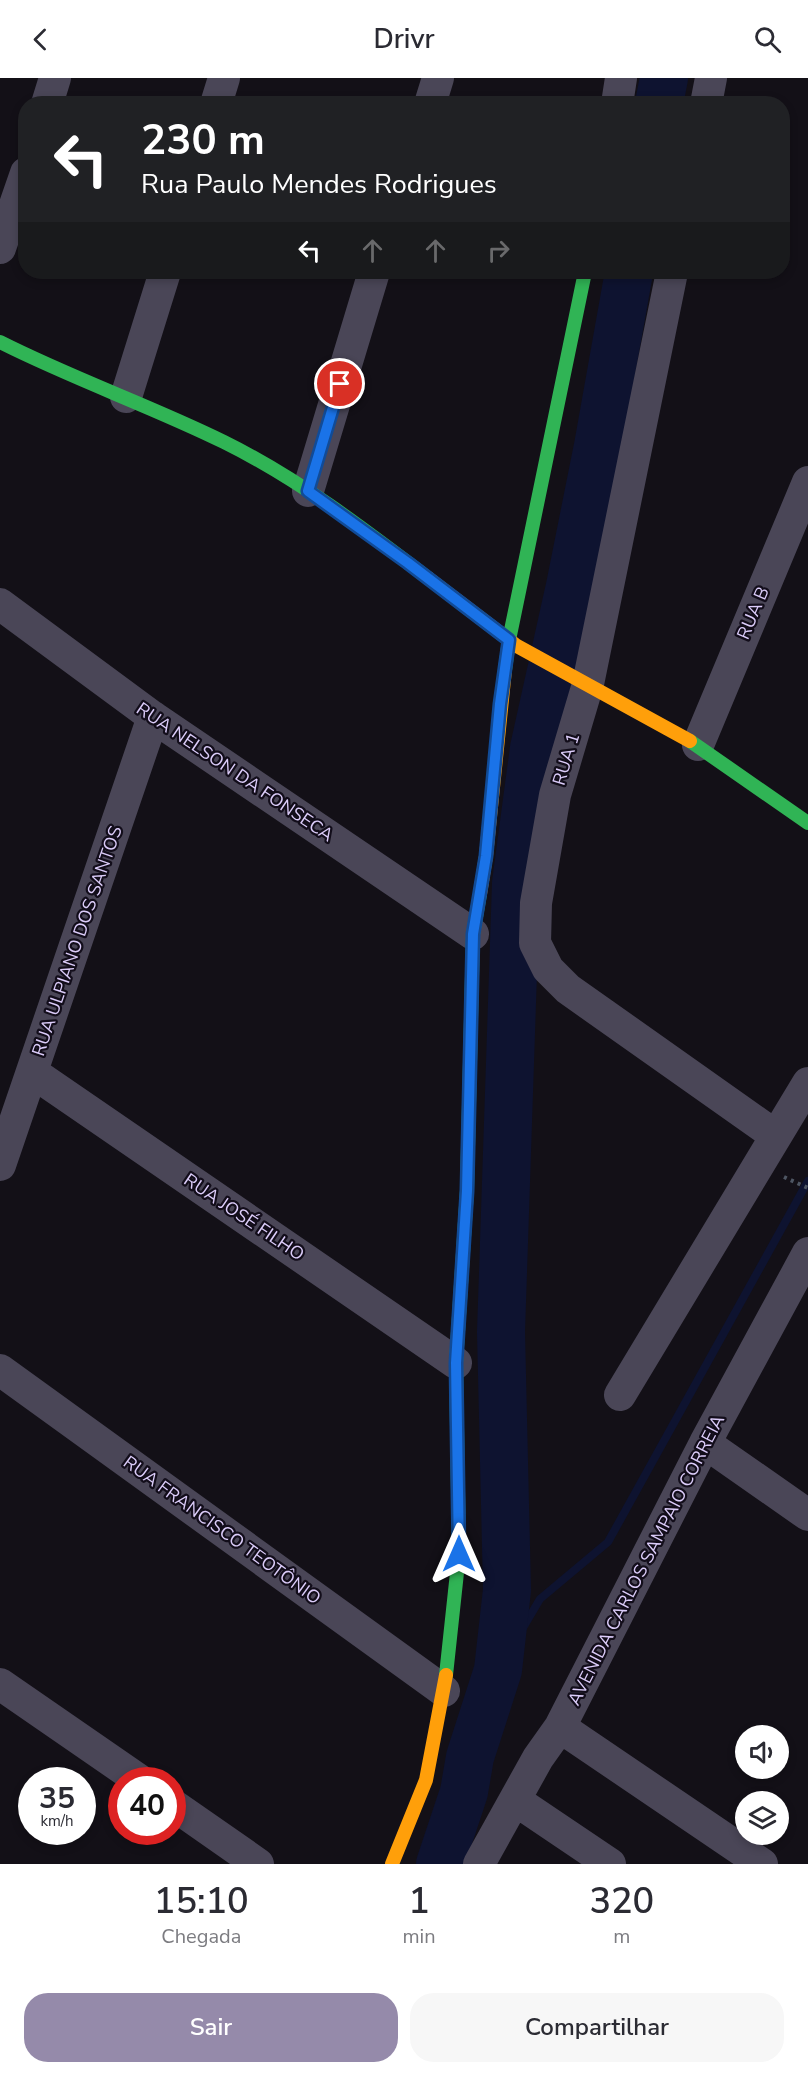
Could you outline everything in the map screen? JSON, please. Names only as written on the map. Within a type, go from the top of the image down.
[{"type":"street","points":[[49,96],[55,78]]},
{"type":"street","points":[[218,96],[224,78]]},
{"type":"street","points":[[432,96],[438,78]]},
{"type":"street","points":[[618,96],[621,78]]},
{"type":"street","points":[[708,96],[711,78]]},
{"type":"street","points":[[0,248],[18,195]]},
{"type":"street","points":[[126,397],[163,279]]},
{"type":"street","points":[[308,491],[372,279]]},
{"type":"street","points":[[392,1864],[426,1780],[444,1691],[459,1554],[456,1363],[467,1191],[473,934],[486,856],[500,704],[584,279]]},
{"type":"street","name":"RUA 1","points":[[670,279],[584,682],[555,795],[536,903],[535,944],[548,969],[568,989],[776,1136]]},
{"type":"street","points":[[0,342],[40,362],[126,397],[226,443],[308,491],[513,643],[698,745],[808,823]]},
{"type":"street","name":"RUA B","points":[[698,745],[808,482]]},
{"type":"street","name":"RUA NELSON DA FONSECA","points":[[0,604],[153,717],[473,934]]},
{"type":"street","name":"RUA ULPIANO DOS SANTOS","points":[[0,1165],[153,717]]},
{"type":"street","name":"RUA JOSÉ FILHO","points":[[32,1072],[456,1363]]},
{"type":"street","points":[[620,1395],[808,1083]]},
{"type":"street","name":"AVENIDA CARLOS SAMPAIO CORREIA","points":[[479,1864],[538,1758],[560,1727],[705,1443],[808,1253]]},
{"type":"street","name":"RUA FRANCISCO TEOTÔNIO","points":[[0,1370],[444,1691]]},
{"type":"street","points":[[705,1443],[808,1515]]},
{"type":"street","points":[[0,1684],[120,1767]]},
{"type":"street","points":[[560,1727],[762,1864]]},
{"type":"street","points":[[515,1800],[610,1864]]},
{"type":"street","points":[[186,1814],[258,1864]]},
{"type":"path","points":[[792,1181],[808,1188]]},
{"type":"waterway","points":[[661,96],[664,78]]},
{"type":"waterway","points":[[440,1864],[464,1792],[470,1757],[498,1670],[507,1590],[501,1332],[516,883],[534,748],[598,446],[628,279]]},
{"type":"waterway","points":[[498,1670],[540,1599],[608,1542],[808,1181]]},
{"type":"traffic: fast","points":[[505,670],[509,640],[584,279]]},
{"type":"traffic: fast","points":[[0,342],[196,429],[251,456],[329,505],[428,578]]},
{"type":"traffic: fast","points":[[690,741],[808,823]]},
{"type":"traffic: fast","points":[[446,1675],[459,1554],[456,1363],[467,1190],[473,934],[480,894]]},
{"type":"traffic: slow","points":[[428,578],[517,646],[690,741]]},
{"type":"traffic: slow","points":[[480,894],[505,670]]},
{"type":"traffic: slow","points":[[392,1864],[426,1780],[446,1675]]},
{"type":"route","points":[[340,384],[308,491],[452,595],[509,640],[500,704],[486,856],[473,934],[467,1191],[456,1363],[459,1554]]}]
